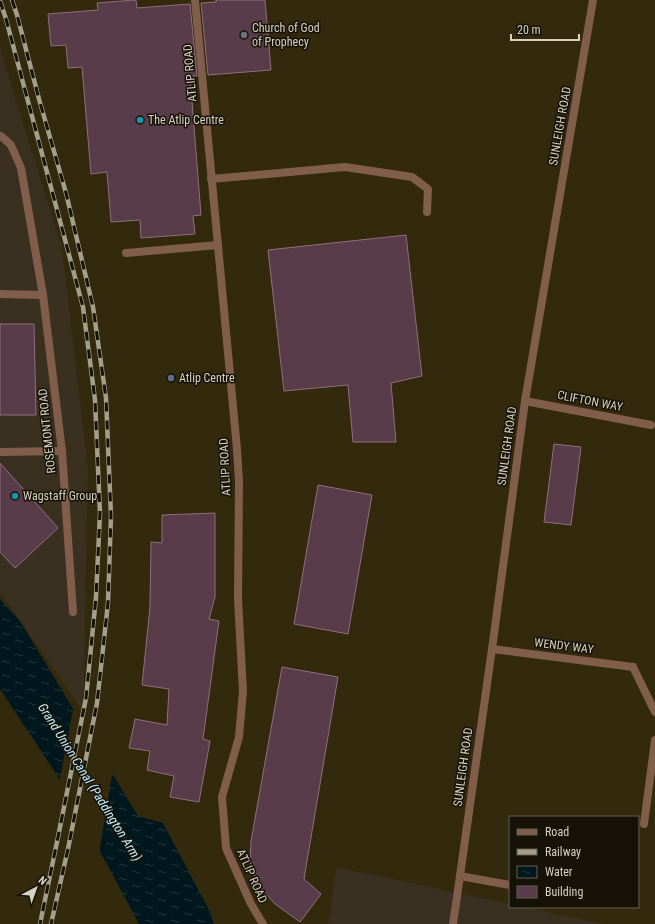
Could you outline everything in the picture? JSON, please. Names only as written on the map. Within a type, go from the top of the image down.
[{"type":"street","name":"ATLIP ROAD","points":[[195,0],[239,481],[238,599],[243,691],[239,737],[222,797],[226,848],[251,904],[263,924]]},
{"type":"street","name":"SUNLEIGH ROAD","points":[[452,924],[492,649],[525,401],[593,0]]},
{"type":"street","name":"ROSEMONT ROAD","points":[[0,136],[11,145],[20,168],[43,295],[62,451],[73,612]]},
{"type":"street","points":[[211,179],[345,168],[412,177],[428,189],[428,212]]},
{"type":"street","points":[[126,253],[218,246]]},
{"type":"street","points":[[0,294],[43,295]]},
{"type":"street","name":"CLIFTON WAY","points":[[525,401],[651,425]]},
{"type":"street","points":[[0,452],[62,451]]},
{"type":"street","name":"WENDY WAY","points":[[492,649],[633,667],[655,712]]},
{"type":"street","points":[[644,824],[655,740]]},
{"type":"street","points":[[460,876],[509,885]]},
{"type":"shaded area","points":[[0,49],[62,248],[88,470],[83,711],[0,592]]},
{"type":"shaded area","points":[[336,867],[509,904],[509,908],[529,908],[604,924],[328,924]]},
{"type":"water","name":"Grand Union Canal (Paddington Arm)","points":[[0,599],[20,621],[138,816],[163,823],[209,910],[214,924],[139,924],[57,775],[0,689]]},
{"type":"pier","points":[[74,705],[113,770],[99,854],[59,783]]},
{"type":"building","name":"The Atlip Centre","points":[[136,0],[137,8],[190,4],[197,76],[190,76],[201,215],[193,216],[195,234],[141,238],[140,220],[111,222],[107,172],[91,174],[82,67],[68,68],[66,45],[51,46],[48,14],[98,10],[97,3]]},
{"type":"building","name":"Church of God of Prophecy","points":[[216,0],[265,0],[271,70],[208,75],[201,3],[216,2]]},
{"type":"building","points":[[406,235],[422,376],[391,383],[396,442],[353,442],[348,385],[284,391],[268,250]]},
{"type":"building","points":[[0,324],[34,324],[36,415],[0,415]]},
{"type":"building","points":[[554,444],[581,447],[571,525],[544,522]]},
{"type":"building","name":"Wagstaff Group","points":[[0,463],[58,528],[15,568],[0,552]]},
{"type":"building","points":[[318,485],[372,495],[348,634],[294,624]]},
{"type":"building","points":[[215,513],[215,597],[209,619],[219,621],[203,739],[210,741],[199,802],[170,797],[174,776],[147,770],[150,751],[129,748],[135,719],[167,725],[169,689],[142,685],[150,607],[151,542],[162,543],[162,515]]},
{"type":"building","points":[[282,667],[338,677],[304,879],[321,894],[300,922],[275,904],[257,884],[250,862],[251,841]]},
{"type":"railway","points":[[12,0],[66,193],[93,307],[106,398],[111,516],[108,603],[97,703],[68,849],[51,924]]},
{"type":"railway","points":[[0,1],[83,307],[95,400],[100,513],[96,597],[86,698],[40,924]]},
{"type":"place","name":"Church of God of Prophecy","points":[[244,35]]},
{"type":"place","name":"The Atlip Centre","points":[[140,120]]},
{"type":"place","name":"Atlip Centre","points":[[171,378]]},
{"type":"place","name":"Wagstaff Group","points":[[15,496]]}]
